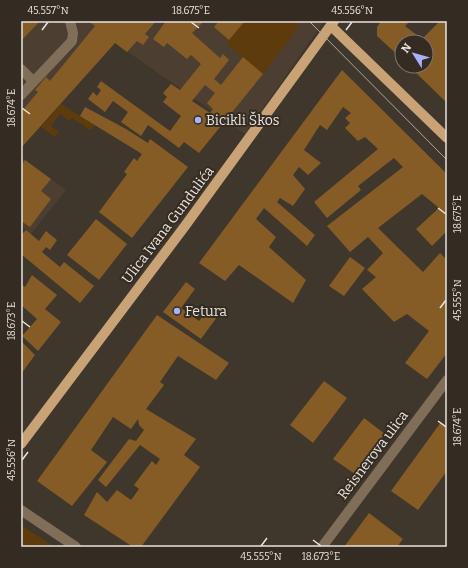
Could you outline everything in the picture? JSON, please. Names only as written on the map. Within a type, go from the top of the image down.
[{"type":"main road","points":[[330,23],[447,138]]},
{"type":"main road","name":"Ulica Ivana Gundulića","points":[[21,444],[185,226],[330,23]]},
{"type":"street","points":[[21,95],[72,41],[73,32],[70,21]]},
{"type":"street","points":[[21,69],[33,81]]},
{"type":"street","name":"Reisnerova ulica","points":[[322,547],[447,380]]},
{"type":"street","points":[[21,510],[76,547]]},
{"type":"shaded area","points":[[21,21],[324,21],[245,134],[115,43],[21,148]]},
{"type":"shaded area","points":[[245,21],[269,21],[271,23],[273,21],[294,21],[297,24],[298,28],[263,74],[226,43]]},
{"type":"shaded area","points":[[61,104],[95,125],[90,130],[72,118],[69,121],[60,114],[51,126],[59,132],[55,137],[41,127]]},
{"type":"shaded area","points":[[21,157],[66,190],[31,234],[21,226]]},
{"type":"shaded area","points":[[21,525],[54,547],[21,547]]},
{"type":"building","points":[[21,21],[40,21],[21,41]]},
{"type":"building","points":[[88,21],[156,21],[145,34],[149,37],[143,45],[137,41],[127,52],[115,43],[21,148],[21,125],[23,123],[21,122],[21,112],[38,92],[35,90],[46,77],[50,81],[95,26]]},
{"type":"building","points":[[166,21],[204,21],[192,33],[220,58],[223,54],[229,60],[214,79],[221,85],[243,57],[263,74],[199,153],[184,142],[179,148],[148,125],[141,136],[121,122],[128,112],[113,101],[105,112],[88,99],[93,92],[97,96],[101,90],[97,87],[101,81],[170,131],[181,116],[163,102],[167,97],[163,93],[171,84],[180,90],[201,64],[191,55],[187,59],[167,43],[164,47],[153,39]],"holes":[[[205,85],[215,93],[207,103],[213,109],[210,113],[192,101]]]},
{"type":"building","points":[[219,21],[245,21],[229,40],[214,27]]},
{"type":"building","points":[[381,21],[410,21],[405,26],[415,34],[394,34],[394,52],[377,36],[377,27]]},
{"type":"building","points":[[440,21],[447,21],[447,103],[417,74],[434,74],[434,34],[427,34]]},
{"type":"building","points":[[342,70],[447,174],[447,231],[432,246],[416,229],[439,208],[422,194],[378,228],[423,272],[440,253],[447,260],[447,353],[427,379],[405,363],[429,331],[407,314],[394,322],[362,289],[376,277],[367,270],[383,253],[368,237],[350,252],[327,226],[403,167],[394,158],[358,186],[361,190],[327,218],[314,202],[378,149],[365,137],[358,141],[345,128],[350,123],[345,118],[351,113],[343,107],[327,130],[320,125],[304,150],[321,163],[308,175],[299,167],[293,175],[305,189],[293,206],[280,198],[277,202],[315,235],[307,246],[264,208],[256,219],[276,237],[269,247],[306,280],[293,303],[239,265],[225,281],[199,263]]},
{"type":"building","points":[[85,107],[126,129],[148,143],[150,139],[188,167],[132,238],[99,212],[127,174],[124,172],[134,158],[137,161],[142,154],[80,116]]},
{"type":"building","points":[[25,160],[51,179],[41,191],[51,199],[30,227],[21,221],[21,166]]},
{"type":"building","points":[[96,219],[127,244],[99,280],[67,255]]},
{"type":"building","points":[[26,230],[39,241],[46,231],[57,240],[50,250],[46,247],[42,252],[60,267],[64,262],[94,286],[80,303],[21,254],[21,235]]},
{"type":"building","points":[[350,257],[365,268],[344,296],[329,286]]},
{"type":"building","points":[[32,275],[57,295],[45,309],[61,322],[38,351],[22,336],[37,319],[21,305],[21,284],[25,287]]},
{"type":"building","points":[[186,282],[195,289],[181,308],[199,321],[207,311],[217,317],[201,339],[163,312]]},
{"type":"building","points":[[157,315],[229,363],[216,380],[178,356],[160,382],[164,385],[146,409],[196,439],[184,455],[200,467],[141,547],[133,547],[84,515],[97,492],[107,502],[117,490],[131,500],[139,489],[134,485],[152,461],[156,465],[160,459],[140,445],[106,487],[98,480],[129,439],[136,441],[144,430],[139,425],[138,419],[131,429],[113,417],[91,450],[107,462],[72,506],[37,481]]},
{"type":"building","points":[[21,341],[35,355],[21,374]]},
{"type":"building","points":[[324,381],[347,398],[313,443],[290,425]]},
{"type":"building","points":[[364,418],[385,434],[355,474],[333,459]]},
{"type":"building","points":[[441,422],[447,426],[447,471],[418,510],[391,491]]},
{"type":"building","points":[[369,513],[403,539],[397,547],[344,547]]},
{"type":"tram line","points":[[309,21],[447,160]]},
{"type":"place","name":"Bicikli Škos","points":[[198,120]]},
{"type":"place","name":"Fetura","points":[[177,311]]}]
